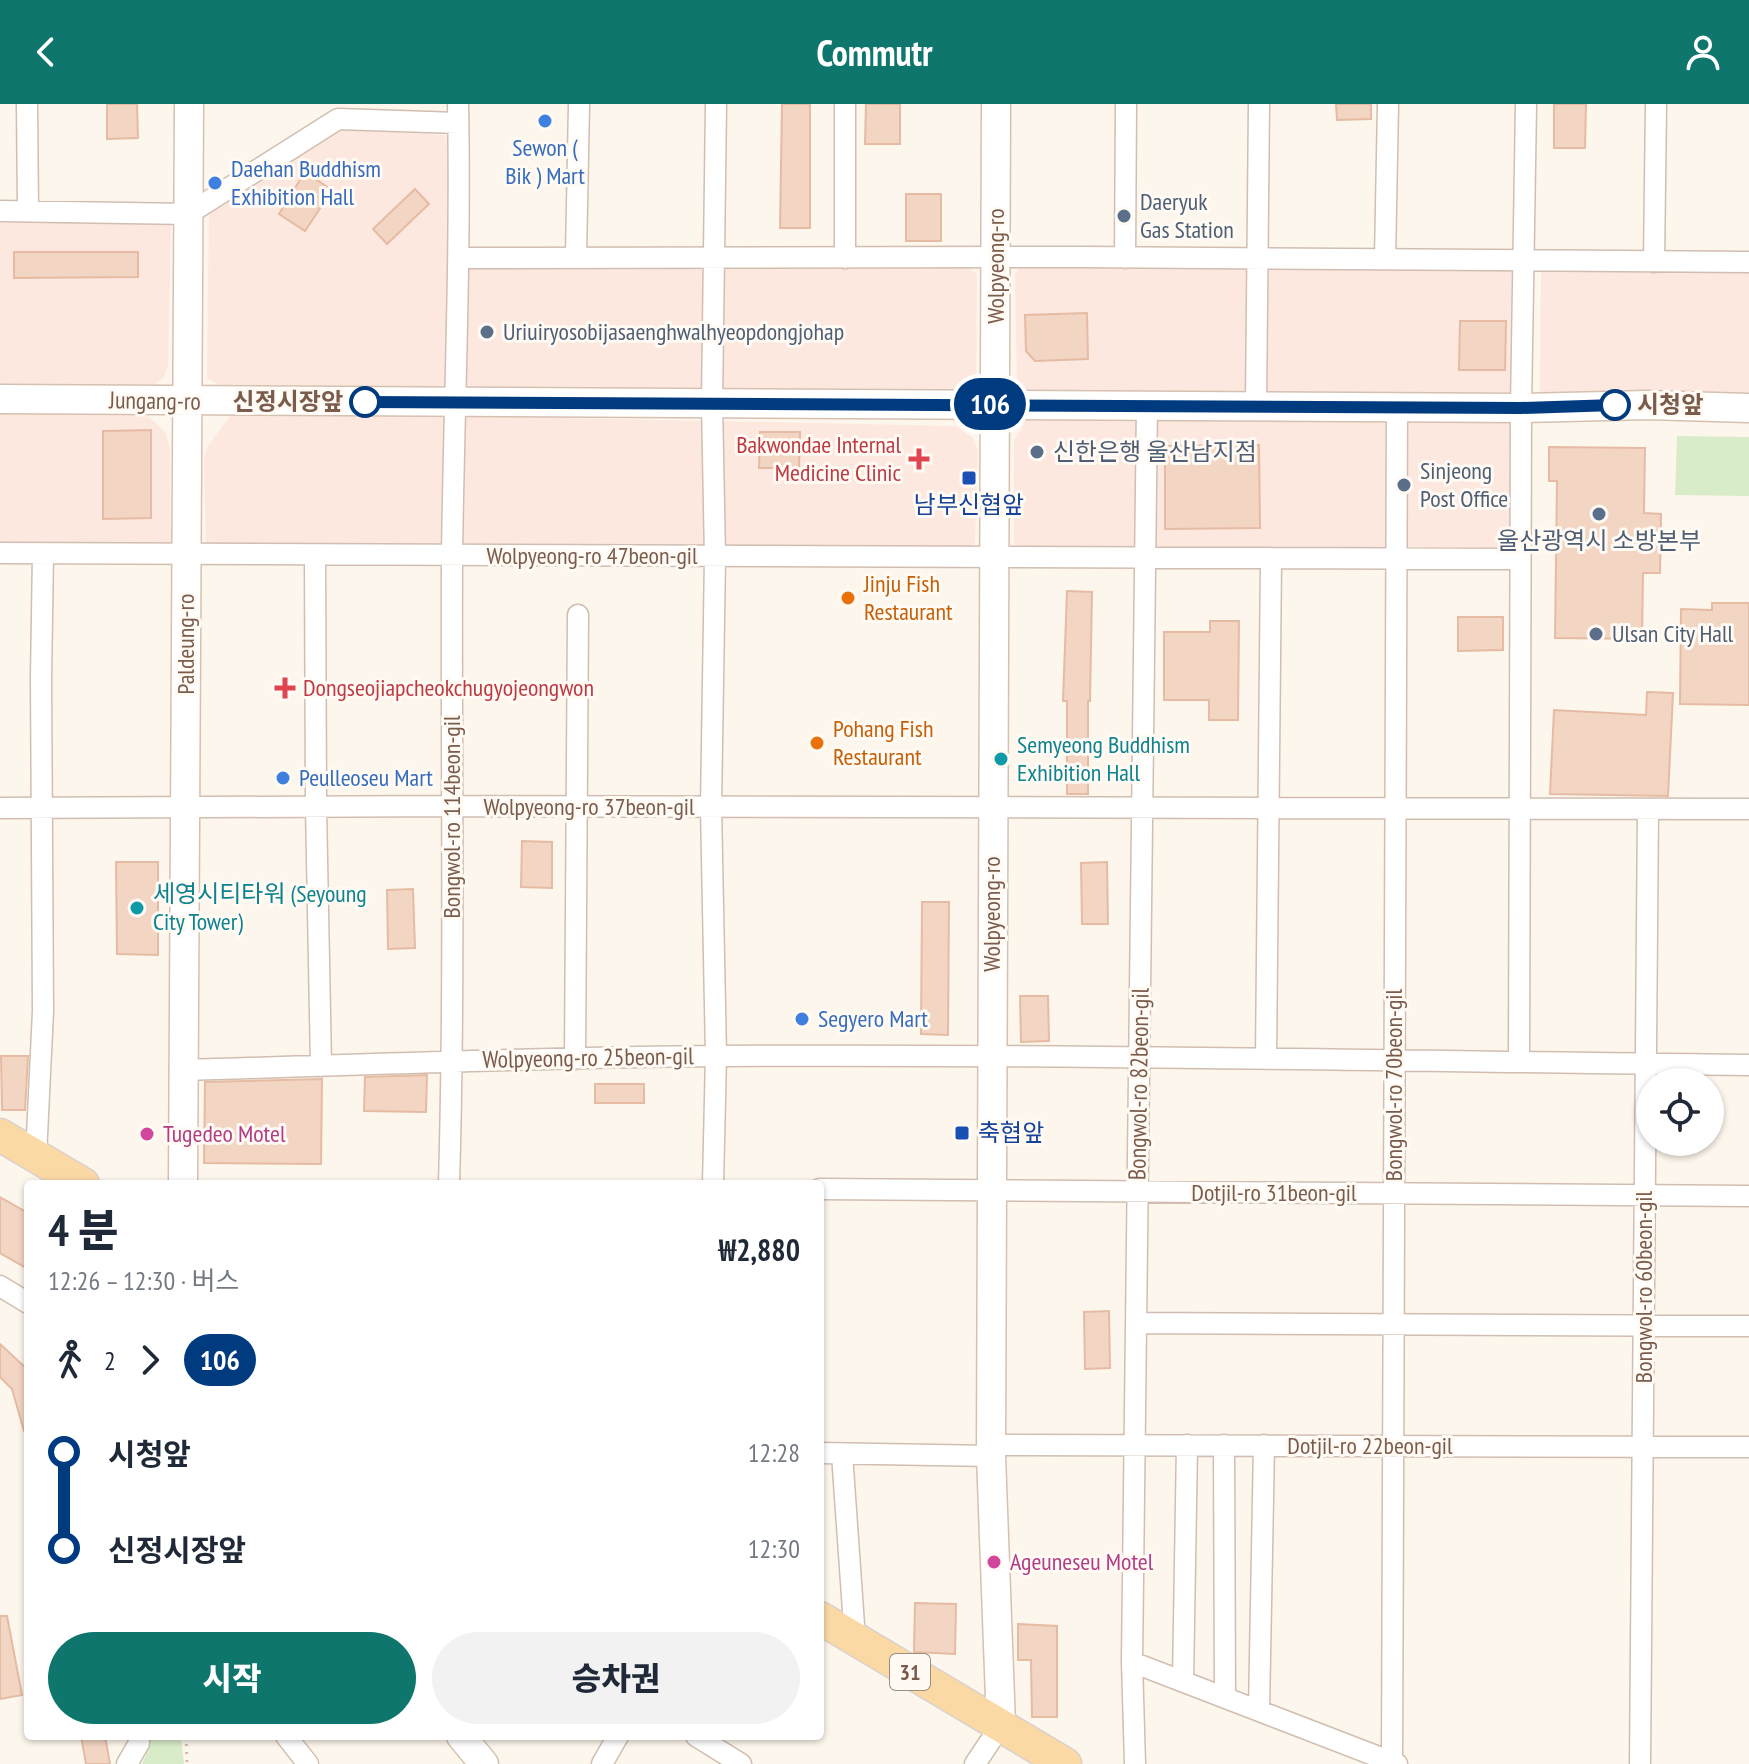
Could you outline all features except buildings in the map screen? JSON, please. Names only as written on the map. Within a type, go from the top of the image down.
[{"type":"main road","name":"Paldeung-ro","points":[[183,1180],[189,104]]},
{"type":"main road","name":"Wolpyeong-ro","points":[[988,1744],[996,104]]},
{"type":"main road","name":"Jungang-ro","points":[[0,399],[1521,408],[1647,405],[1749,408]]},
{"type":"main road","points":[[0,1135],[43,1170]]},
{"type":"main road","points":[[0,1154],[72,1180]]},
{"type":"main road","name":"31","points":[[824,1620],[855,1639],[988,1744],[1065,1764]]},
{"type":"main road","points":[[824,1643],[1024,1764]]},
{"type":"main road","points":[[464,1740],[484,1764]]},
{"type":"street","points":[[27,104],[28,211]]},
{"type":"street","points":[[576,256],[579,104]]},
{"type":"street","points":[[713,1180],[716,1056],[711,807],[715,557],[712,403],[716,104]]},
{"type":"street","points":[[845,104],[845,258]]},
{"type":"street","points":[[1125,258],[1126,104]]},
{"type":"street","points":[[1256,405],[1259,104]]},
{"type":"street","points":[[1385,259],[1388,104]]},
{"type":"street","points":[[1519,1062],[1518,809],[1526,104]]},
{"type":"street","points":[[1654,262],[1656,104]]},
{"type":"street","points":[[0,211],[188,214],[338,119],[458,114]]},
{"type":"street","name":"Bongwol-ro 114beon-gil","points":[[449,1180],[453,1061],[452,556],[459,258],[458,114]]},
{"type":"street","points":[[459,258],[1749,262]]},
{"type":"street","name":"Bongwol-ro 82beon-gil","points":[[1135,1764],[1132,1662],[1147,404]]},
{"type":"street","name":"Bongwol-ro 70beon-gil","points":[[1394,1764],[1397,405]]},
{"type":"street","name":"Wolpyeong-ro 47beon-gil","points":[[0,553],[1520,559]]},
{"type":"street","points":[[43,554],[43,1170]]},
{"type":"street","points":[[315,555],[321,1066]]},
{"type":"street","points":[[1266,1059],[1271,558]]},
{"type":"street","points":[[575,1059],[578,615]]},
{"type":"street","name":"Wolpyeong-ro 37beon-gil","points":[[0,808],[1749,809]]},
{"type":"street","name":"Bongwol-ro 60beon-gil","points":[[1640,1764],[1648,809]]},
{"type":"street","name":"Wolpyeong-ro 25beon-gil","points":[[184,1070],[716,1056],[991,1055],[1749,1065]]},
{"type":"street","name":"Dotjil-ro 31beon-gil","points":[[824,1189],[1749,1196]]},
{"type":"street","points":[[0,1286],[24,1301]]},
{"type":"street","points":[[1136,1323],[1749,1326]]},
{"type":"street","name":"Dotjil-ro 22beon-gil","points":[[824,1453],[1134,1445],[1749,1447]]},
{"type":"street","points":[[1183,1681],[1187,1445]]},
{"type":"street","points":[[1224,1445],[1225,1697]]},
{"type":"street","points":[[1259,1710],[1264,1445]]},
{"type":"street","points":[[842,1454],[855,1639]]},
{"type":"street","points":[[1132,1662],[1394,1764]]},
{"type":"street","points":[[127,1764],[139,1740]]},
{"type":"street","points":[[289,1740],[308,1764]]},
{"type":"street","points":[[602,1764],[616,1740]]},
{"type":"street","points":[[701,1740],[729,1761]]},
{"type":"path","points":[[186,1740],[187,1764]]},
{"type":"shaded area","points":[[336,129],[444,135],[451,141],[447,394],[221,386],[207,378],[209,203]]},
{"type":"shaded area","points":[[161,222],[171,226],[168,367],[163,378],[153,386],[0,384],[0,223]]},
{"type":"shaded area","points":[[467,265],[968,267],[977,274],[976,385],[968,395],[465,394]]},
{"type":"shaded area","points":[[1020,267],[1512,270],[1510,396],[1022,395],[1017,388],[1015,274]]},
{"type":"shaded area","points":[[1541,270],[1749,271],[1749,396],[1540,396]]},
{"type":"shaded area","points":[[0,410],[124,411],[149,417],[166,433],[170,451],[171,546],[0,545]]},
{"type":"shaded area","points":[[234,411],[444,416],[445,539],[440,550],[206,547],[204,461],[207,447]]},
{"type":"shaded area","points":[[1511,415],[1512,550],[1388,547],[1023,554],[1014,543],[1014,441],[1027,418]]},
{"type":"shaded area","points":[[465,416],[956,426],[972,437],[978,451],[975,543],[965,555],[464,550]]},
{"type":"green space","points":[[1677,436],[1749,437],[1749,496],[1675,495]]},
{"type":"green space","points":[[146,1740],[181,1740],[184,1764],[142,1764],[146,1755]]},
{"type":"bus line","name":"106","points":[[365,402],[1521,408],[1615,405]]},
{"type":"place","name":"Sewon ( Bik ) Mart","points":[[545,121]]},
{"type":"place","name":"Daehan Buddhism Exhibition Hall","points":[[215,183]]},
{"type":"place","name":"Daeryuk Gas Station","points":[[1124,216]]},
{"type":"place","name":"Uriuiryosobijasaenghwalhyeopdongjohap","points":[[487,332]]},
{"type":"place","name":"신정시장앞","points":[[365,402]]},
{"type":"place","name":"시청앞","points":[[1615,405]]},
{"type":"place","name":"신한은행 울산남지점","points":[[1037,452]]},
{"type":"place","name":"Bakwondae Internal Medicine Clinic","points":[[919,459]]},
{"type":"place","name":"남부신협앞","points":[[969,478]]},
{"type":"place","name":"Sinjeong Post Office","points":[[1404,485]]},
{"type":"place","name":"울산광역시 소방본부","points":[[1599,514]]},
{"type":"place","name":"Jinju Fish Restaurant","points":[[848,598]]},
{"type":"place","name":"Ulsan City Hall","points":[[1596,634]]},
{"type":"place","name":"Dongseojiapcheokchugyojeongwon","points":[[285,688]]},
{"type":"place","name":"Pohang Fish Restaurant","points":[[817,743]]},
{"type":"place","name":"Semyeong Buddhism Exhibition Hall","points":[[1001,759]]},
{"type":"place","name":"Peulleoseu Mart","points":[[283,778]]},
{"type":"place","name":"세영시티타워 (Seyoung City Tower)","points":[[137,908]]},
{"type":"place","name":"Segyero Mart","points":[[802,1019]]},
{"type":"place","name":"축협앞","points":[[962,1133]]},
{"type":"place","name":"Tugedeo Motel","points":[[147,1134]]},
{"type":"place","name":"Ageuneseu Motel","points":[[994,1562]]}]
